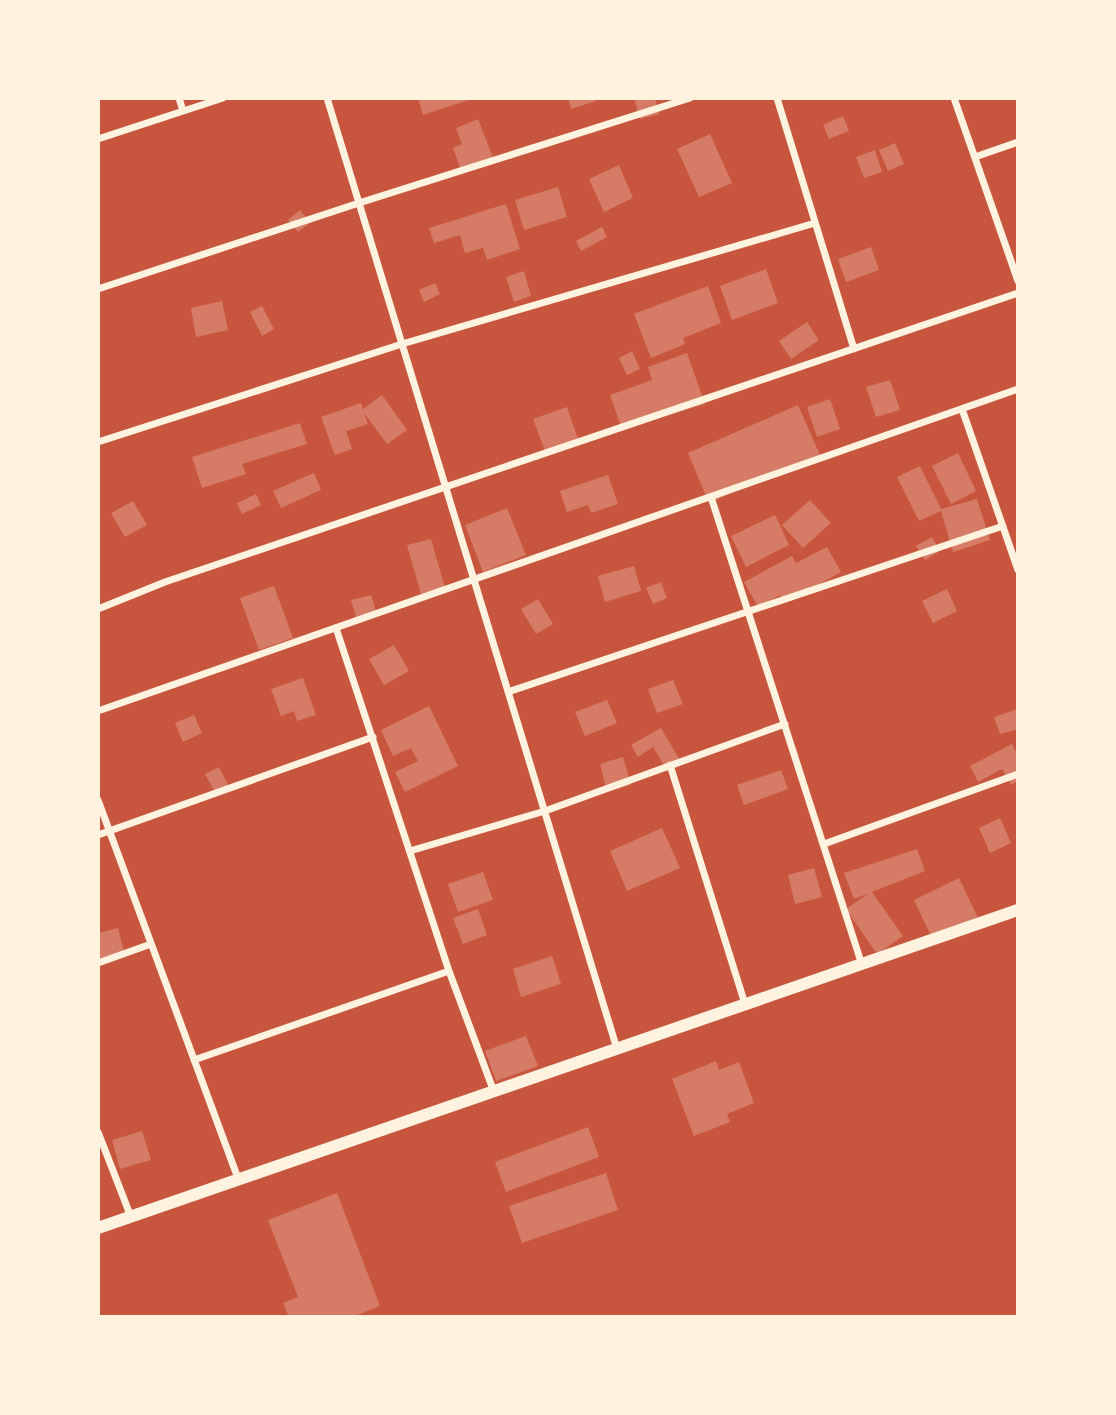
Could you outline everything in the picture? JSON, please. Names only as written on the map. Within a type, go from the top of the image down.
[{"type":"street","points":[[179,98],[183,111]]},
{"type":"street","points":[[98,139],[223,98]]},
{"type":"street","points":[[327,98],[617,1049]]},
{"type":"street","points":[[98,289],[359,202],[690,98]]},
{"type":"street","points":[[777,98],[854,349]]},
{"type":"street","points":[[954,98],[1018,281]]},
{"type":"street","points":[[975,157],[1018,142]]},
{"type":"street","points":[[98,442],[402,344],[815,223]]},
{"type":"street","points":[[98,609],[165,582],[1018,293]]},
{"type":"street","points":[[98,711],[1018,389]]},
{"type":"street","points":[[962,409],[1018,570]]},
{"type":"street","points":[[711,496],[862,965]]},
{"type":"street","points":[[508,692],[1003,526]]},
{"type":"street","points":[[336,628],[449,971],[494,1091]]},
{"type":"street","points":[[410,851],[544,811],[785,724]]},
{"type":"street","points":[[98,835],[373,737]]},
{"type":"street","points":[[670,765],[745,1004]]},
{"type":"street","points":[[824,844],[1018,774]]},
{"type":"street","points":[[98,800],[239,1181]]},
{"type":"street","points":[[100,1230],[1018,910]]},
{"type":"street","points":[[98,963],[151,944]]},
{"type":"street","points":[[194,1059],[449,971]]},
{"type":"street","points":[[98,1132],[131,1217]]},
{"type":"building","points":[[418,98],[472,98],[472,99],[423,115]]},
{"type":"building","points":[[568,98],[595,98],[596,101],[571,109]]},
{"type":"building","points":[[634,98],[655,98],[659,114],[640,119]]},
{"type":"building","points":[[843,116],[849,131],[829,139],[823,125]]},
{"type":"building","points":[[478,119],[494,160],[462,173],[453,148],[462,144],[456,128]]},
{"type":"building","points":[[710,134],[732,183],[699,197],[677,149]]},
{"type":"building","points":[[895,143],[904,164],[888,171],[879,150]]},
{"type":"building","points":[[875,150],[882,172],[864,178],[856,157]]},
{"type":"building","points":[[619,165],[633,198],[604,212],[589,179]]},
{"type":"building","points":[[558,187],[567,217],[524,230],[515,200]]},
{"type":"building","points":[[506,204],[520,249],[487,260],[483,248],[465,253],[460,235],[434,243],[429,228]]},
{"type":"building","points":[[300,210],[310,223],[298,232],[288,220]]},
{"type":"building","points":[[602,227],[607,237],[581,251],[576,241]]},
{"type":"building","points":[[871,247],[879,270],[846,282],[838,259]]},
{"type":"building","points":[[766,269],[778,303],[732,320],[720,286]]},
{"type":"building","points":[[524,271],[531,296],[514,302],[506,277]]},
{"type":"building","points":[[435,283],[440,294],[424,302],[419,290]]},
{"type":"building","points":[[708,286],[721,323],[683,338],[685,344],[651,358],[634,314]]},
{"type":"building","points":[[222,301],[228,330],[196,337],[191,308]]},
{"type":"building","points":[[262,306],[274,329],[262,336],[250,312]]},
{"type":"building","points":[[807,322],[819,340],[791,359],[779,341]]},
{"type":"building","points":[[632,351],[640,369],[627,375],[619,358]]},
{"type":"building","points":[[687,353],[705,404],[622,429],[610,395],[652,380],[648,367]]},
{"type":"building","points":[[890,380],[900,410],[876,417],[866,387]]},
{"type":"building","points":[[382,395],[407,430],[387,444],[364,413],[368,424],[346,431],[352,449],[335,455],[321,417],[361,403],[363,409]]},
{"type":"building","points":[[830,399],[840,429],[817,437],[807,407]]},
{"type":"building","points":[[798,405],[820,455],[709,503],[688,453]]},
{"type":"building","points":[[567,407],[578,439],[545,451],[533,419]]},
{"type":"building","points":[[300,423],[307,444],[242,464],[246,474],[202,488],[192,457]]},
{"type":"building","points":[[958,453],[976,491],[951,504],[932,466]]},
{"type":"building","points":[[920,466],[941,509],[977,499],[990,540],[953,552],[941,511],[919,521],[897,477]]},
{"type":"building","points":[[314,473],[321,490],[281,508],[273,491]]},
{"type":"building","points":[[608,475],[618,504],[591,513],[588,505],[567,512],[560,491]]},
{"type":"building","points":[[256,494],[261,505],[242,514],[237,503]]},
{"type":"building","points":[[810,500],[831,523],[803,548],[782,525]]},
{"type":"building","points":[[133,501],[147,525],[125,537],[111,513]]},
{"type":"building","points":[[507,508],[526,555],[483,572],[465,525]]},
{"type":"building","points":[[775,515],[789,545],[746,567],[731,536]]},
{"type":"building","points":[[932,537],[940,551],[925,560],[916,546]]},
{"type":"building","points":[[431,539],[445,588],[421,594],[407,545]]},
{"type":"building","points":[[827,547],[841,572],[785,603],[780,595],[758,607],[744,582],[792,556],[796,563]]},
{"type":"building","points":[[634,566],[641,591],[605,602],[598,576]]},
{"type":"building","points":[[661,582],[667,598],[653,604],[646,588]]},
{"type":"building","points":[[274,586],[293,638],[259,650],[240,598]]},
{"type":"building","points":[[947,589],[957,611],[933,623],[922,601]]},
{"type":"building","points":[[371,595],[376,611],[356,617],[351,600]]},
{"type":"building","points":[[538,599],[553,624],[536,634],[521,609]]},
{"type":"building","points":[[394,645],[409,671],[384,685],[369,659]]},
{"type":"building","points":[[303,678],[316,715],[297,721],[294,711],[281,716],[271,689]]},
{"type":"building","points":[[673,680],[683,704],[657,713],[648,689]]},
{"type":"building","points":[[607,700],[617,723],[585,736],[575,712]]},
{"type":"building","points":[[429,706],[458,766],[405,792],[395,772],[418,761],[411,748],[393,756],[381,730]]},
{"type":"building","points":[[1018,709],[1018,729],[1000,734],[994,717]]},
{"type":"building","points":[[194,715],[202,733],[183,742],[175,723]]},
{"type":"building","points":[[661,728],[682,764],[668,772],[653,747],[638,757],[631,745]]},
{"type":"building","points":[[1012,744],[1018,756],[1018,781],[1011,785],[1002,769],[978,782],[970,766]]},
{"type":"building","points":[[623,757],[631,785],[607,792],[600,764]]},
{"type":"building","points":[[219,767],[229,787],[216,794],[205,774]]},
{"type":"building","points":[[781,770],[788,789],[744,805],[737,785]]},
{"type":"building","points":[[1000,818],[1011,843],[990,853],[979,828]]},
{"type":"building","points":[[662,828],[680,868],[627,891],[610,851]]},
{"type":"building","points":[[917,849],[925,871],[872,892],[903,936],[877,954],[846,909],[869,893],[854,899],[844,873]]},
{"type":"building","points":[[814,868],[822,897],[795,904],[788,875]]},
{"type":"building","points":[[483,872],[493,900],[458,912],[448,884]]},
{"type":"building","points":[[959,878],[978,918],[933,940],[914,900]]},
{"type":"building","points":[[478,909],[487,935],[463,944],[453,918]]},
{"type":"building","points":[[118,928],[125,955],[98,962],[98,933]]},
{"type":"building","points":[[552,956],[561,984],[521,997],[513,969]]},
{"type":"building","points":[[526,1036],[538,1066],[496,1081],[485,1051]]},
{"type":"building","points":[[716,1061],[719,1070],[739,1062],[754,1103],[727,1114],[730,1122],[694,1136],[672,1079]]},
{"type":"building","points":[[588,1127],[599,1157],[506,1192],[495,1162]]},
{"type":"building","points":[[142,1131],[151,1160],[120,1169],[112,1140]]},
{"type":"building","points":[[606,1173],[618,1210],[522,1243],[509,1206]]},
{"type":"building","points":[[337,1193],[380,1306],[352,1317],[289,1317],[283,1303],[298,1297],[268,1220]]}]
